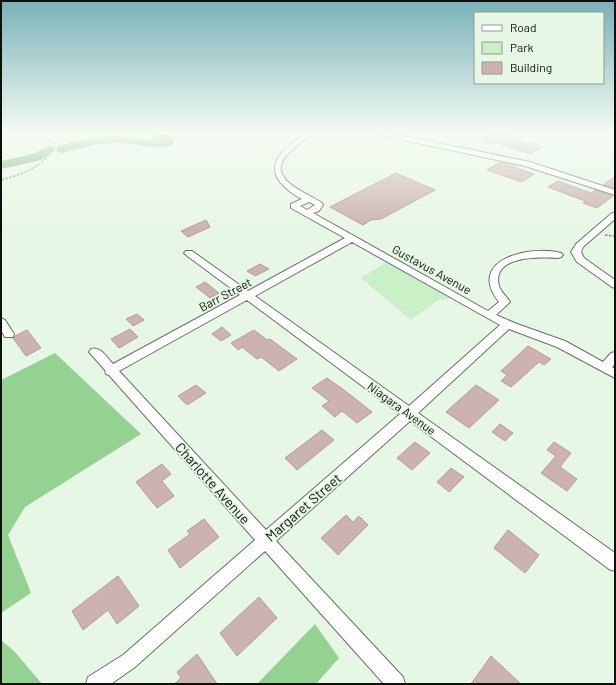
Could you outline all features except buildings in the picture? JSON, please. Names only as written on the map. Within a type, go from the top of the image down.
[{"type":"street","points":[[278,165],[280,178],[296,192],[317,203],[319,206],[306,214]]},
{"type":"street","points":[[530,165],[615,193]]},
{"type":"street","name":"Gustavus Avenue","points":[[308,199],[294,206],[507,325],[551,340],[577,352],[610,371]]},
{"type":"street","points":[[615,215],[579,246],[576,252],[580,260],[615,285]]},
{"type":"street","name":"Barr Street","points":[[110,371],[351,239]]},
{"type":"street","name":"Niagara Avenue","points":[[189,253],[615,563]]},
{"type":"street","points":[[490,316],[505,302],[495,289],[494,278],[499,266],[505,262],[525,255],[558,255]]},
{"type":"street","points":[[1,322],[9,334]]},
{"type":"street","name":"Margaret Street","points":[[95,684],[129,661],[507,325]]},
{"type":"street","name":"Charlotte Avenue","points":[[95,352],[110,371],[396,684]]},
{"type":"street","points":[[610,371],[615,356]]},
{"type":"path","points":[[1,180],[40,165]]},
{"type":"green space","points":[[386,262],[451,298],[445,300],[440,299],[411,320],[361,278]]},
{"type":"green space","points":[[55,353],[141,434],[25,507],[8,535],[31,593],[1,613],[1,380]]},
{"type":"green space","points":[[315,624],[339,658],[316,684],[257,684]]},
{"type":"green space","points":[[1,640],[15,652],[42,684],[1,684]]}]
